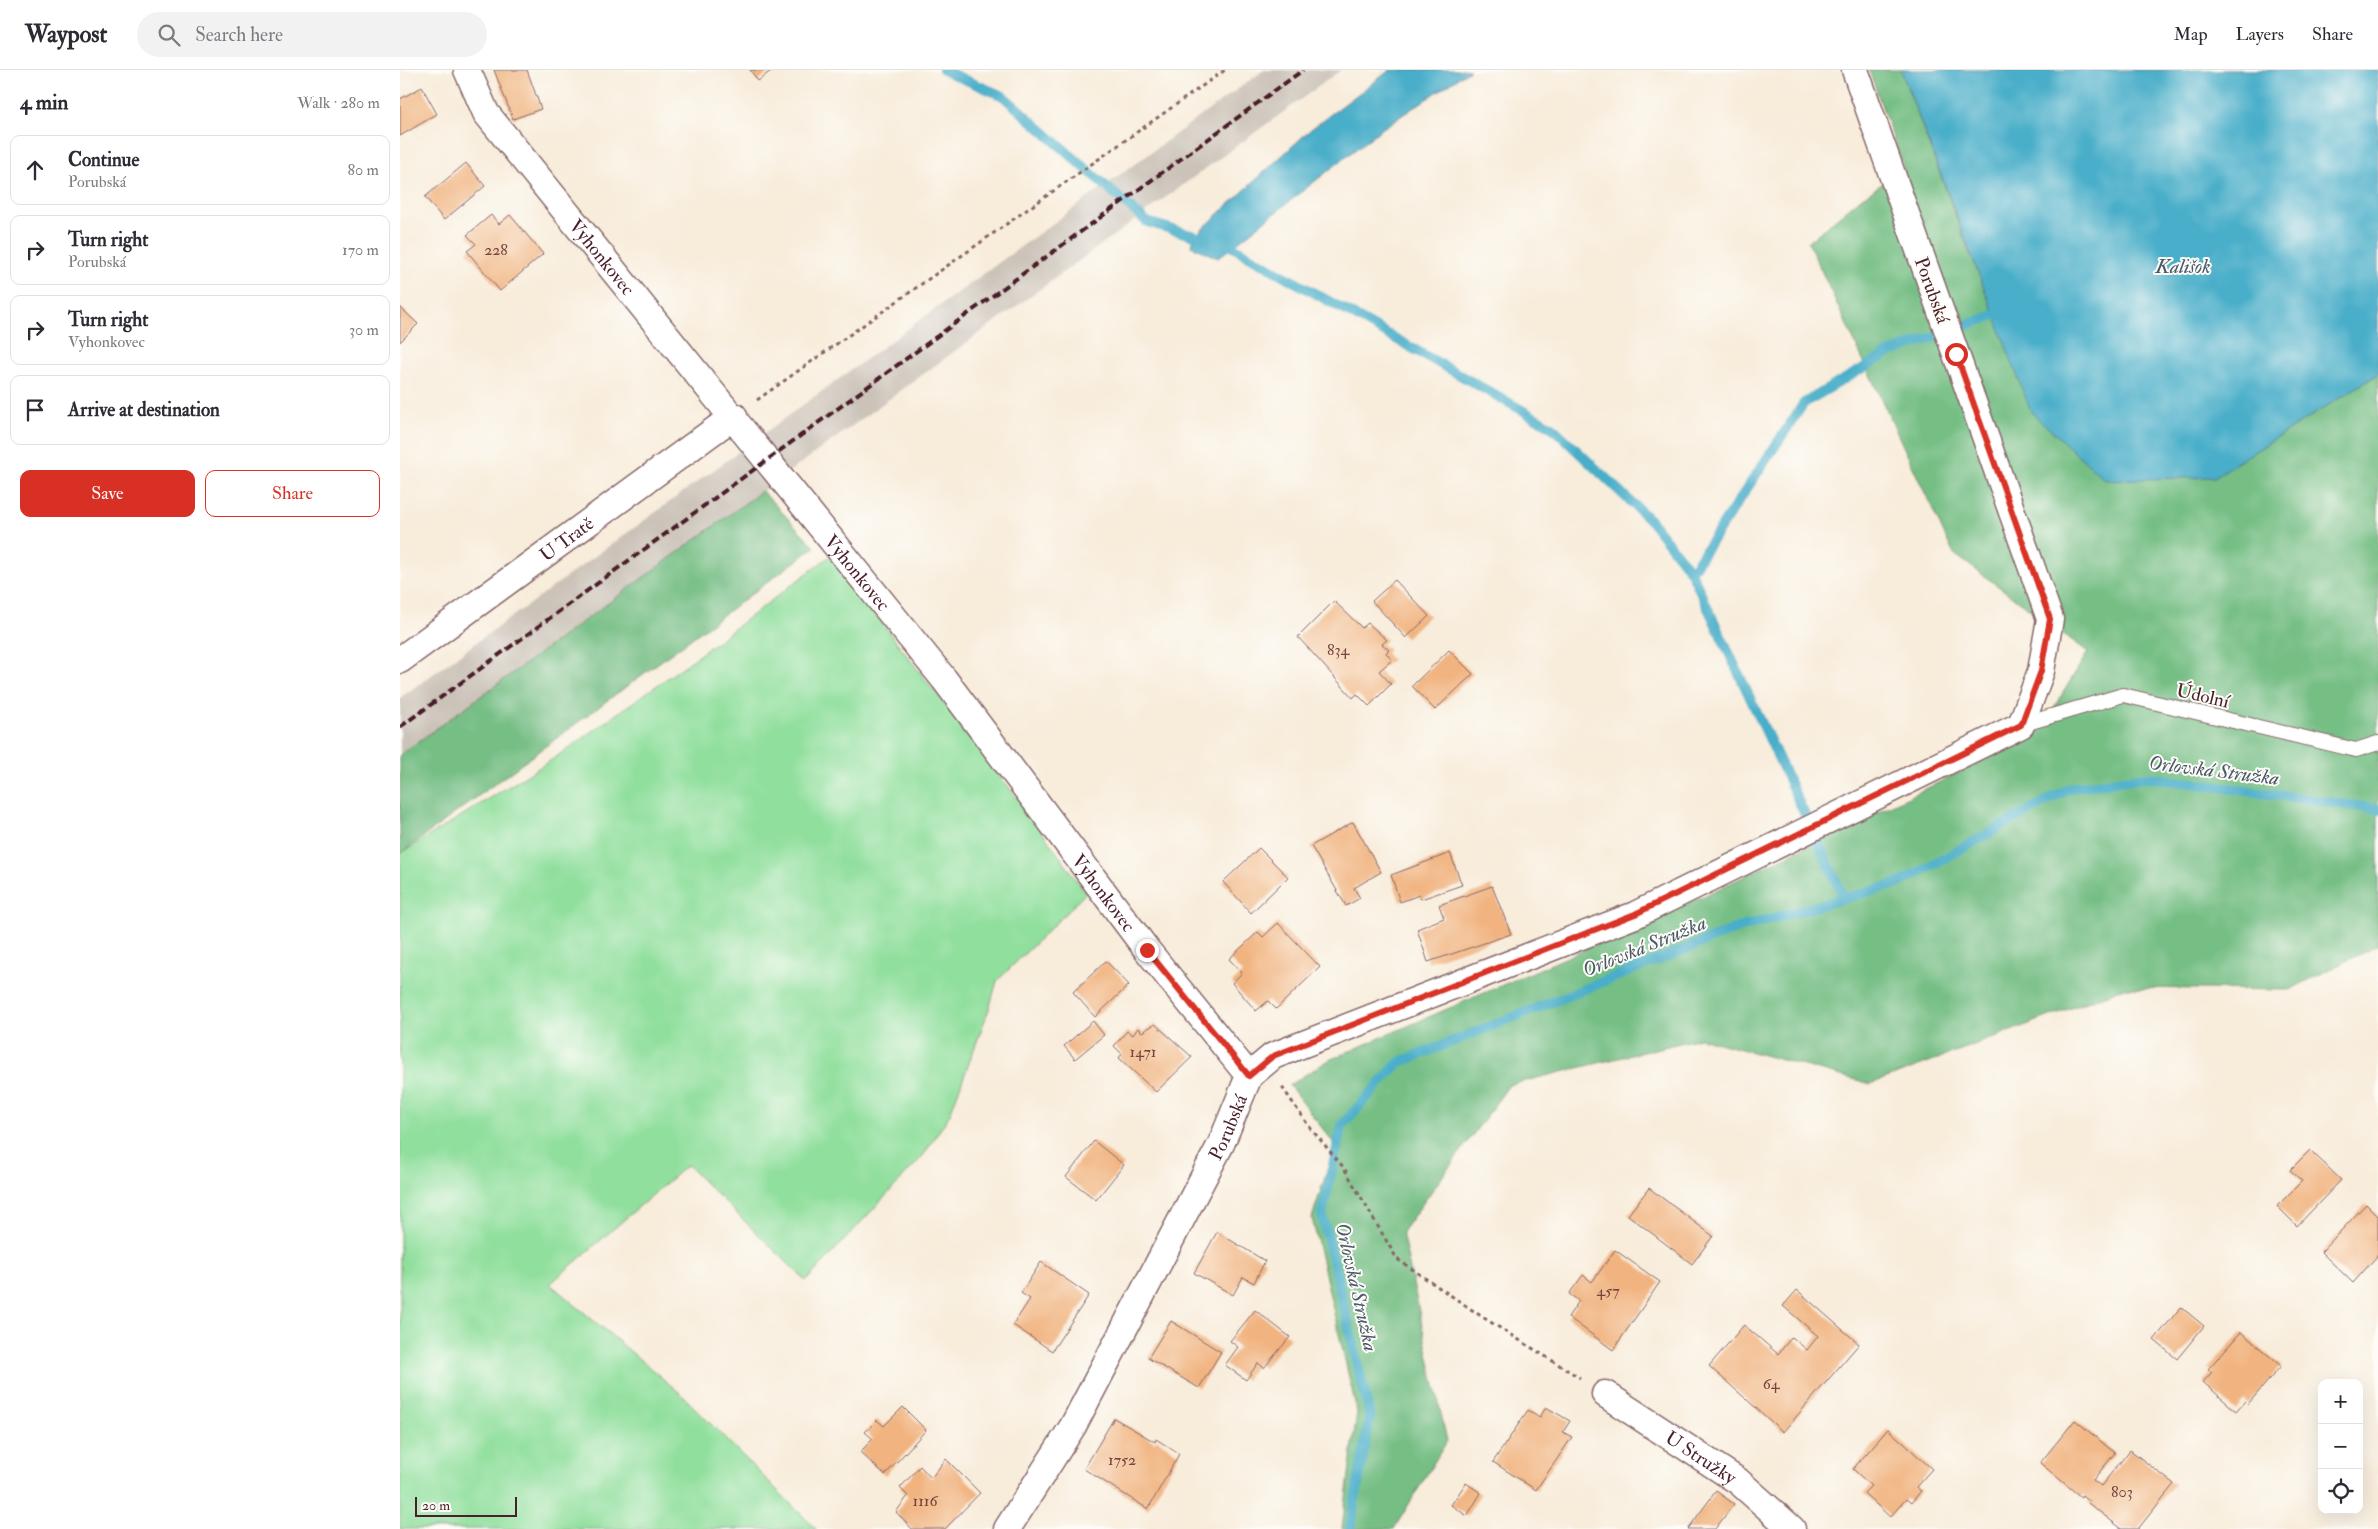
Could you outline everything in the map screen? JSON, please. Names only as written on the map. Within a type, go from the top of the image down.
[{"type":"street","name":"Vyhonkovec","points":[[467,70],[486,112],[734,416],[766,460],[944,679],[1147,950],[1249,1076]]},
{"type":"street","name":"Porubská","points":[[1007,1529],[1073,1426],[1221,1144],[1249,1076],[1273,1056],[1635,914],[2021,725],[2041,671],[2050,619],[1855,70]]},
{"type":"street","name":"U Tratě","points":[[400,660],[734,416]]},
{"type":"street","name":"U Stružky","points":[[1605,1394],[1738,1481],[1792,1529]]},
{"type":"lane","name":"Údolní","points":[[2021,725],[2123,695],[2356,750],[2378,743]]},
{"type":"path","points":[[734,416],[1225,70]]},
{"type":"path","points":[[1249,1076],[1275,1077],[1308,1125],[1344,1168],[1397,1259],[1484,1318],[1605,1394]]},
{"type":"shaded area","points":[[1264,70],[1341,70],[400,755],[400,698]]},
{"type":"green space","points":[[1869,70],[1901,70],[1971,257],[2214,477],[2378,374],[2378,945],[2289,990],[2124,988],[1871,1084],[1700,1038],[1509,1085],[1402,1232],[1447,1441],[1394,1529],[1342,1529],[1357,1412],[1312,1218],[1335,1145],[1289,1085],[1329,1060],[1660,917],[2037,735],[2088,652],[1953,553],[1808,242],[1861,198],[1904,169]]},
{"type":"green space","points":[[762,491],[815,547],[400,854],[400,755]]},
{"type":"green space","points":[[830,556],[1021,803],[1086,893],[997,981],[989,1009],[950,1114],[923,1156],[806,1281],[687,1165],[550,1284],[680,1393],[816,1529],[400,1529],[400,854],[553,759],[694,659]]},
{"type":"water","points":[[1390,70],[1470,70],[1380,130],[1218,258],[1191,246],[1197,234],[1311,129]]},
{"type":"water","name":"Kališok","points":[[1901,70],[2378,70],[2378,374],[2214,477],[2105,480],[2031,412]]},
{"type":"building","points":[[494,70],[527,70],[541,109],[513,119]]},
{"type":"building","points":[[750,70],[772,70],[758,81]]},
{"type":"building","points":[[422,87],[437,114],[400,136],[400,99]]},
{"type":"building","points":[[466,163],[485,186],[444,220],[425,197]]},
{"type":"building","points":[[491,215],[499,224],[510,215],[543,254],[500,291],[467,251],[476,244],[467,235]]},
{"type":"building","points":[[400,307],[418,324],[400,342]]},
{"type":"building","points":[[1395,580],[1429,616],[1406,638],[1372,601]]},
{"type":"building","points":[[1334,601],[1362,628],[1368,623],[1387,640],[1382,644],[1389,650],[1386,653],[1392,660],[1379,671],[1391,684],[1369,706],[1357,694],[1353,698],[1298,637]]},
{"type":"building","points":[[1449,650],[1473,674],[1435,710],[1412,686]]},
{"type":"building","points":[[1353,822],[1381,872],[1354,888],[1360,898],[1346,906],[1311,846]]},
{"type":"building","points":[[1259,848],[1288,877],[1251,913],[1223,882]]},
{"type":"building","points":[[1450,853],[1462,885],[1421,899],[1419,895],[1400,902],[1391,875]]},
{"type":"building","points":[[1492,886],[1511,934],[1428,962],[1417,929],[1444,918],[1439,905]]},
{"type":"building","points":[[1278,923],[1320,967],[1276,1009],[1268,1001],[1256,1011],[1232,983],[1242,973],[1229,959],[1258,932],[1263,937]]},
{"type":"building","points":[[1106,961],[1129,985],[1095,1017],[1073,992]]},
{"type":"building","points":[[1093,1021],[1104,1035],[1075,1059],[1064,1046]]},
{"type":"building","points":[[1155,1024],[1192,1057],[1156,1092],[1119,1058],[1122,1054],[1114,1046],[1127,1031],[1133,1035],[1138,1028],[1142,1032]]},
{"type":"building","points":[[1094,1141],[1124,1165],[1096,1200],[1066,1177]]},
{"type":"building","points":[[2310,1150],[2341,1180],[2297,1226],[2277,1206],[2302,1181],[2290,1170]]},
{"type":"building","points":[[1649,1188],[1713,1236],[1692,1264],[1628,1215]]},
{"type":"building","points":[[2366,1204],[2378,1216],[2378,1255],[2353,1283],[2321,1252]]},
{"type":"building","points":[[1217,1232],[1265,1261],[1254,1283],[1243,1277],[1233,1295],[1194,1273]]},
{"type":"building","points":[[1615,1250],[1660,1282],[1613,1350],[1568,1317],[1579,1301],[1569,1294],[1583,1275],[1592,1282]]},
{"type":"building","points":[[1041,1262],[1089,1295],[1052,1351],[1013,1325],[1030,1299],[1021,1293]]},
{"type":"building","points":[[1797,1290],[1859,1344],[1783,1432],[1709,1366],[1744,1325],[1778,1354],[1792,1337],[1807,1350],[1818,1336],[1783,1306]]},
{"type":"building","points":[[2181,1307],[2204,1326],[2177,1359],[2154,1340]]},
{"type":"building","points":[[1255,1310],[1290,1337],[1264,1368],[1258,1363],[1246,1380],[1225,1365],[1238,1347],[1230,1341]]},
{"type":"building","points":[[1171,1321],[1221,1352],[1199,1388],[1148,1358]]},
{"type":"building","points":[[2241,1332],[2281,1366],[2248,1404],[2245,1401],[2236,1411],[2203,1382],[2212,1372],[2208,1369]]},
{"type":"building","points":[[903,1407],[926,1430],[885,1475],[860,1452],[873,1439],[865,1432],[877,1420],[884,1426]]},
{"type":"building","points":[[1546,1407],[1570,1421],[1563,1432],[1572,1437],[1536,1490],[1493,1462],[1528,1410],[1540,1417]]},
{"type":"building","points":[[1114,1418],[1155,1442],[1156,1439],[1179,1454],[1148,1509],[1084,1469]]},
{"type":"building","points":[[2075,1420],[2115,1453],[2093,1480],[2101,1486],[2130,1450],[2174,1484],[2138,1529],[2122,1529],[2040,1463]]},
{"type":"building","points":[[1888,1429],[1932,1469],[1916,1487],[1921,1491],[1911,1503],[1906,1499],[1890,1517],[1864,1493],[1871,1486],[1853,1469]]},
{"type":"building","points":[[946,1459],[980,1493],[945,1529],[912,1529],[896,1512],[908,1496],[900,1488],[920,1466],[931,1478]]},
{"type":"building","points":[[1466,1483],[1481,1493],[1467,1516],[1451,1505]]},
{"type":"building","points":[[1716,1491],[1734,1504],[1715,1529],[1688,1529]]},
{"type":"waterway","points":[[943,70],[1003,96],[1147,222],[1208,240]]},
{"type":"waterway","points":[[1222,244],[1233,247],[1552,427],[1651,521],[1691,572],[1804,403],[1889,353],[2006,311]]},
{"type":"waterway","points":[[1691,572],[1844,898]]},
{"type":"waterway","name":"Orlovská Stružka","points":[[1350,1529],[1370,1416],[1322,1214],[1342,1125],[1398,1063],[1738,928],[1900,883],[2070,788],[2146,777],[2378,809]]},
{"type":"railway","points":[[400,727],[1303,70]]},
{"type":"route","points":[[1147,950],[1249,1076],[1273,1056],[1635,914],[2021,725],[2041,671],[2050,619],[1956,354]]}]
